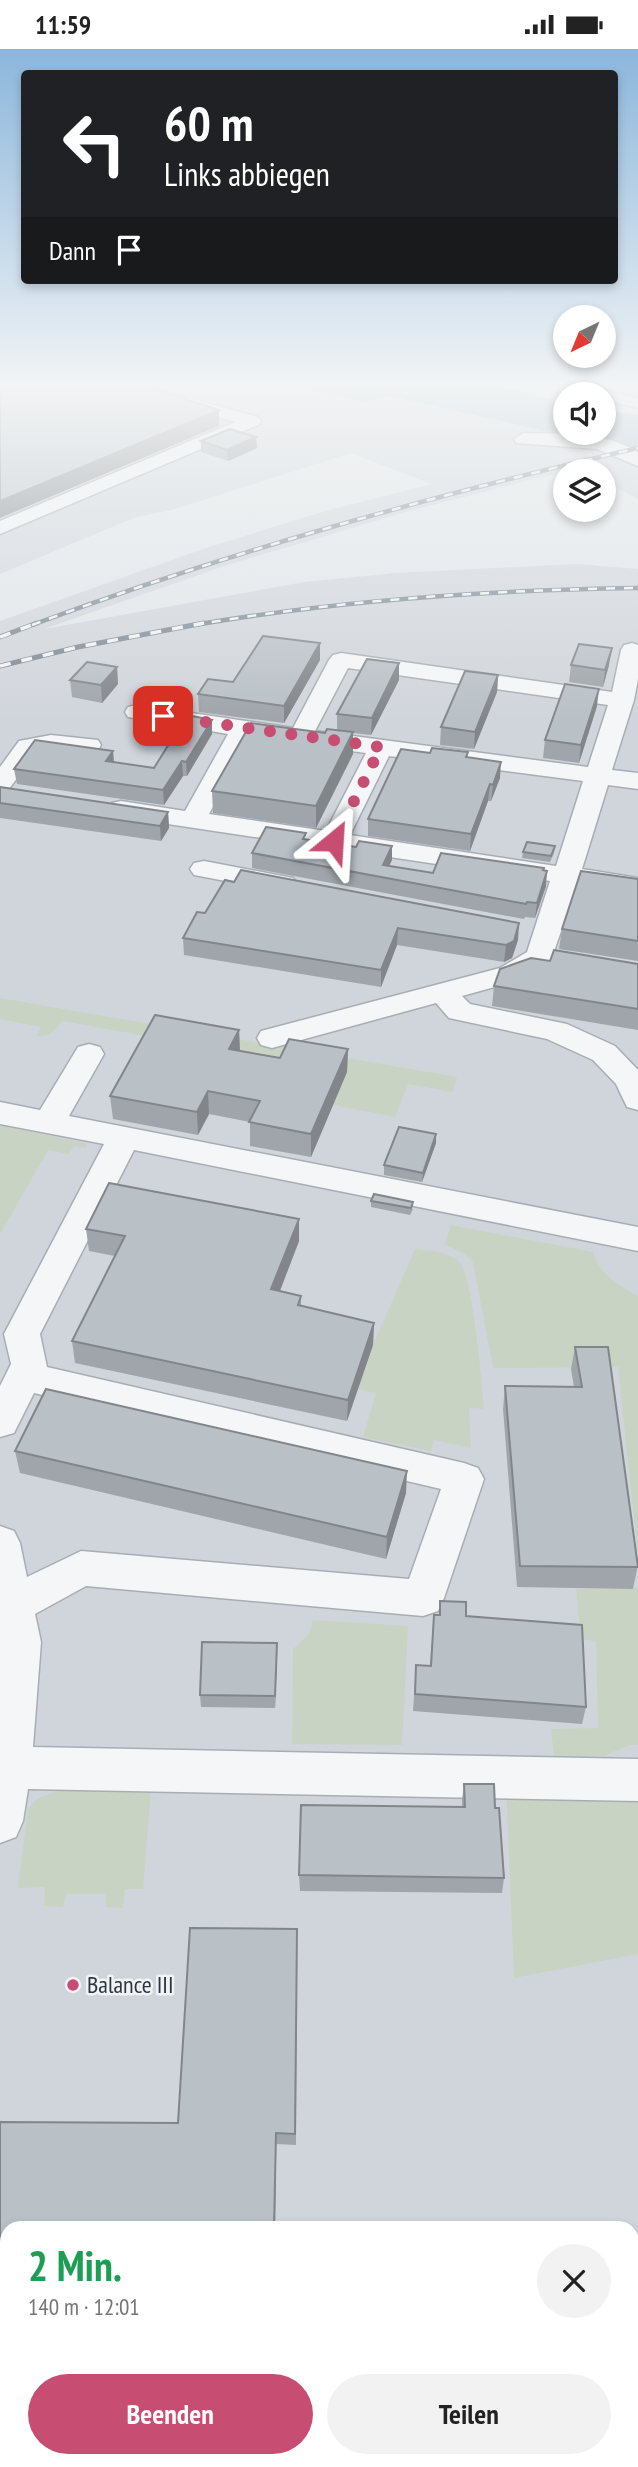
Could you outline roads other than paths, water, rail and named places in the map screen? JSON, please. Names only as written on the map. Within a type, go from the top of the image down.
[{"type":"street","points":[[0,528],[75,496]]},
{"type":"street","points":[[272,1038],[510,974],[551,951],[567,876],[598,776],[626,705],[632,650]]},
{"type":"street","points":[[300,737],[341,660],[626,705]]},
{"type":"street","points":[[137,712],[300,737],[638,781]]},
{"type":"street","points":[[192,820],[243,729]]},
{"type":"street","points":[[0,784],[28,746],[51,742],[89,745]]},
{"type":"street","points":[[334,841],[381,747]]},
{"type":"street","points":[[0,792],[27,796]]},
{"type":"street","points":[[96,806],[638,886]]},
{"type":"street","points":[[204,869],[314,890]]},
{"type":"street","points":[[520,929],[551,951]]},
{"type":"street","points":[[442,992],[460,1011],[556,1031],[604,1053],[630,1080],[638,1100]]},
{"type":"street","points":[[49,1122],[89,1054]]},
{"type":"street","points":[[0,1113],[638,1239]]},
{"type":"street","points":[[0,1422],[30,1364],[22,1334],[124,1137]]},
{"type":"street","points":[[13,1605],[81,1569],[423,1598],[464,1479],[24,1376]]},
{"type":"street","points":[[0,1543],[20,1642],[0,1821]]},
{"type":"street","points":[[4,1767],[638,1780]]},
{"type":"railway","points":[[32,625],[257,549],[445,496]]},
{"type":"railway","points":[[194,625],[304,609],[415,598],[638,588]]},
{"type":"railway","points":[[0,637],[37,623]]},
{"type":"railway","points":[[0,666],[78,647],[204,623]]},
{"type":"place","name":"Balance III","points":[[73,1985]]}]
